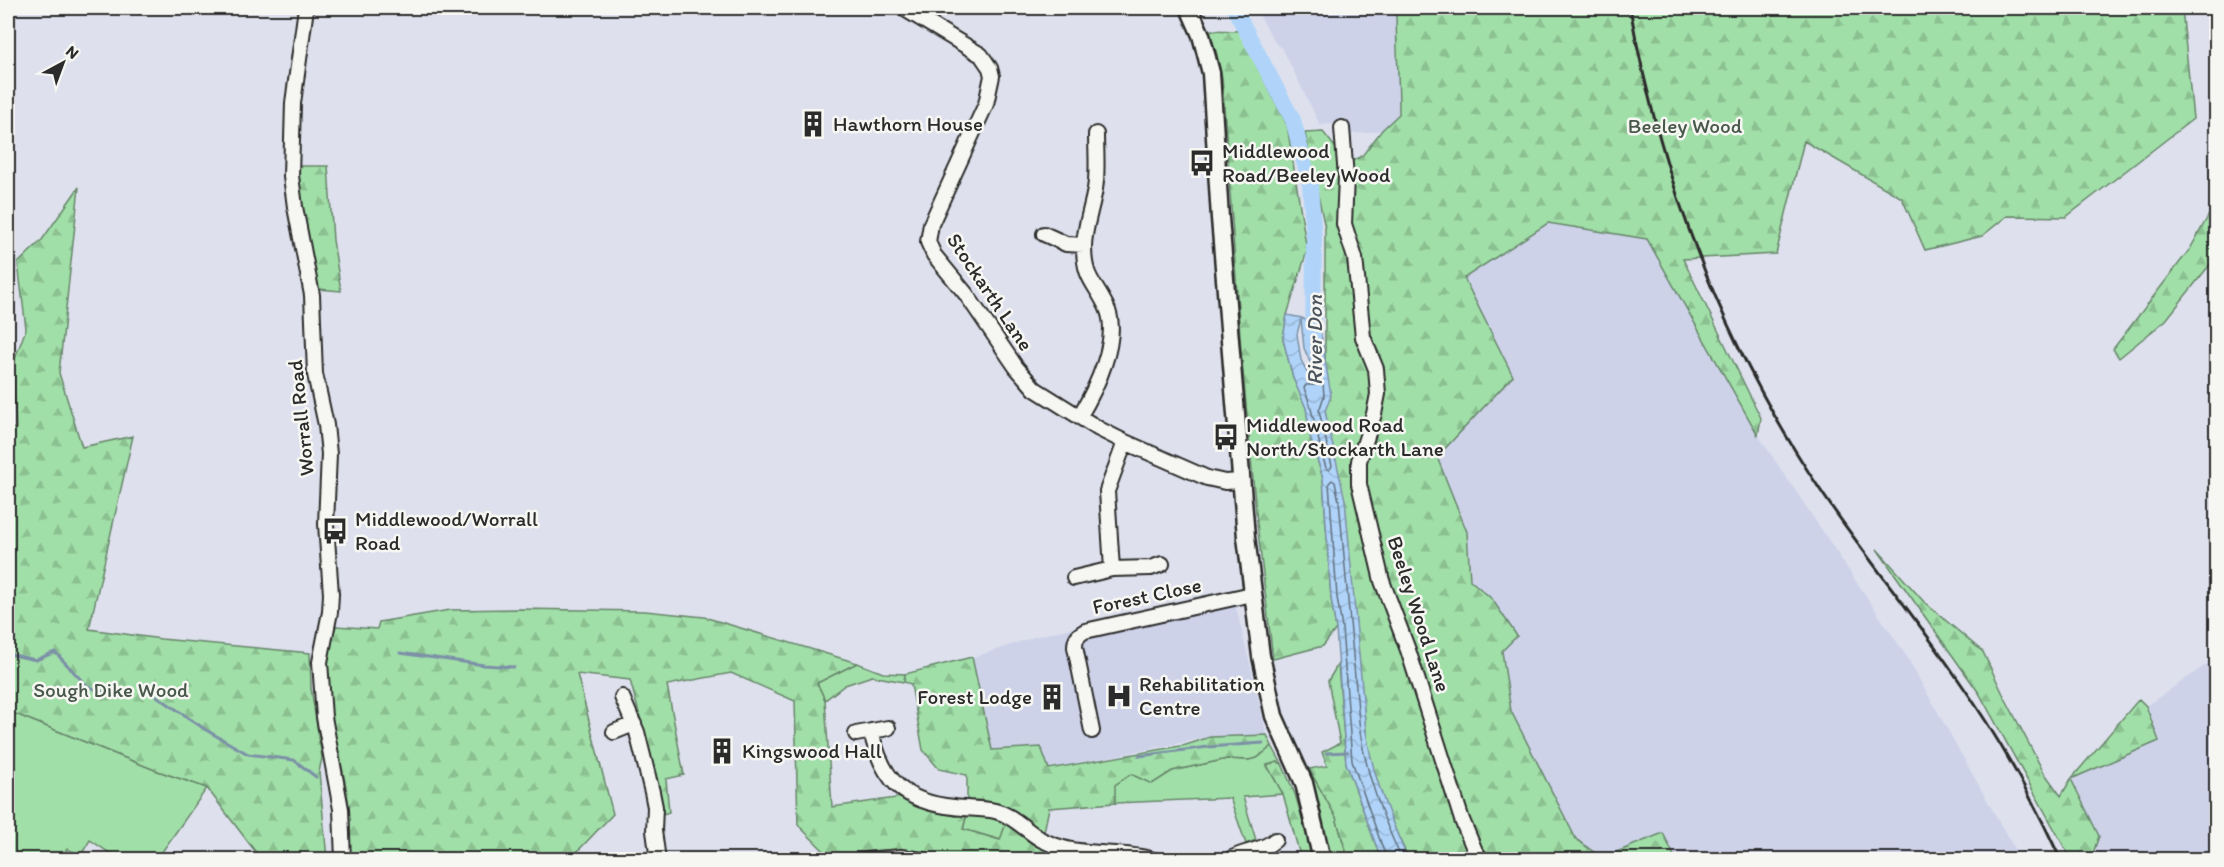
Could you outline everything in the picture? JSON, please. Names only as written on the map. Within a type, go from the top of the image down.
[{"type":"main road","points":[[1190,8],[1201,35],[1211,73],[1220,218],[1252,594],[1266,686],[1275,716],[1304,783],[1322,860]]},
{"type":"street","name":"Worrall Road","points":[[306,8],[294,103],[291,176],[294,207],[312,295],[315,374],[326,424],[329,454],[326,524],[330,603],[320,662],[324,717],[341,809],[343,860]]},
{"type":"street","name":"Stockarth Lane","points":[[903,8],[981,55],[990,68],[992,76],[986,104],[931,224],[928,242],[930,248],[966,294],[1026,380],[1050,400],[1125,442],[1208,478],[1225,482],[1242,482]]},
{"type":"street","name":"Beeley Wood Lane","points":[[1342,129],[1346,177],[1344,224],[1355,258],[1363,337],[1376,369],[1378,394],[1359,460],[1359,484],[1382,581],[1408,650],[1462,820],[1475,851],[1482,860]]},
{"type":"street","points":[[1079,417],[1100,380],[1110,334],[1108,308],[1088,274],[1084,245],[1097,173],[1096,134]]},
{"type":"street","points":[[1044,234],[1066,244],[1084,245]]},
{"type":"street","points":[[1112,569],[1107,491],[1125,442]]},
{"type":"street","points":[[1074,578],[1112,569],[1151,568],[1162,564]]},
{"type":"street","name":"Forest Close","points":[[1092,731],[1075,647],[1079,634],[1252,594]]},
{"type":"street","points":[[622,697],[641,744],[655,807],[655,859]]},
{"type":"street","points":[[614,732],[634,724]]},
{"type":"street","points":[[856,734],[888,728]]},
{"type":"street","points":[[871,731],[876,751],[884,768],[895,784],[911,797],[928,804],[995,811],[1007,816],[1041,839],[1065,848],[1099,856],[1131,854],[1154,860]]},
{"type":"street","points":[[1229,860],[1240,854],[1263,848],[1275,840]]},
{"type":"street","points":[[868,860],[901,857],[923,860]]},
{"type":"shaded area","points":[[1255,8],[1396,8],[1399,114],[1382,130],[1366,133],[1346,134],[1344,123],[1320,125],[1282,48],[1276,44]]},
{"type":"shaded area","points":[[1548,223],[1647,239],[1758,435],[1907,657],[2020,859],[1676,859],[1663,833],[1602,858],[1576,839],[1511,711],[1492,599],[1470,580],[1467,532],[1437,457],[1513,376],[1464,278]]},
{"type":"shaded area","name":"Rehabilitation Centre","points":[[1232,590],[1267,735],[1210,737],[1048,769],[1041,747],[992,750],[972,658],[1037,636]]},
{"type":"shaded area","points":[[2216,658],[2216,859],[2091,859],[2099,836],[2071,779],[2159,741],[2146,706]]},
{"type":"green space","name":"Beeley Wood","points":[[1396,8],[2182,8],[2193,119],[2066,217],[2007,216],[1982,236],[1925,250],[1902,198],[1804,141],[1776,254],[1683,259],[1761,418],[1758,435],[1647,239],[1548,223],[1464,278],[1513,376],[1437,457],[1467,532],[1470,580],[1492,599],[1517,636],[1502,651],[1511,711],[1576,839],[1602,858],[1663,833],[1676,860],[1409,859],[1390,819],[1371,765],[1354,610],[1325,411],[1325,228],[1305,133],[1323,132],[1348,163],[1362,156],[1382,130],[1399,114]]},
{"type":"green space","points":[[1207,30],[1239,31],[1287,125],[1307,251],[1287,315],[1283,339],[1293,378],[1306,407],[1311,440],[1323,478],[1331,598],[1336,629],[1323,646],[1273,659],[1257,523],[1241,350],[1222,77],[1216,51]]},
{"type":"green space","points":[[298,166],[328,166],[333,240],[341,291],[318,289],[303,211]]},
{"type":"green space","name":"Sough Dike Wood","points":[[79,187],[59,373],[82,447],[133,436],[89,629],[161,639],[310,653],[311,688],[322,758],[319,772],[327,859],[261,859],[207,788],[155,770],[8,711],[8,427],[16,429],[13,364],[26,329],[18,263],[42,240]]},
{"type":"green space","points":[[2216,202],[2216,257],[2166,320],[2119,358],[2113,349],[2190,249]]},
{"type":"green space","points":[[1877,549],[1925,603],[1983,652],[2043,771],[2061,796],[2071,779],[2099,836],[2091,859],[2071,859],[1979,693]]},
{"type":"green space","points":[[450,610],[645,611],[704,617],[857,663],[817,683],[825,700],[832,807],[903,797],[929,811],[956,816],[967,814],[963,829],[1000,840],[1006,823],[1046,849],[1059,854],[1056,860],[905,859],[904,850],[880,850],[829,856],[798,825],[795,701],[731,673],[667,685],[684,775],[666,779],[669,812],[663,814],[652,761],[630,680],[577,674],[613,814],[571,858],[564,860],[349,859],[349,808],[328,694],[329,649],[336,626],[377,629],[379,622]]},
{"type":"green space","points":[[972,657],[992,750],[1041,747],[1049,769],[1186,745],[1210,737],[1267,735],[1272,746],[1257,758],[1227,759],[1172,771],[1152,784],[1131,774],[1115,785],[1115,803],[1049,808],[1044,832],[1009,808],[991,802],[967,800],[967,775],[939,769],[923,750],[911,684],[904,682],[905,674]]},
{"type":"green space","points":[[857,663],[883,673],[905,674],[904,682],[872,676],[845,685],[825,700],[817,683]]},
{"type":"green space","points":[[1338,664],[1346,763],[1381,859],[1348,859],[1336,817],[1309,769],[1327,766],[1322,752],[1340,743],[1328,681]]},
{"type":"green space","points":[[2139,699],[2146,706],[2159,741],[2071,779]]},
{"type":"green space","points":[[8,711],[155,770],[207,788],[157,859],[114,859],[114,856],[90,840],[81,855],[67,849],[61,859],[8,859]]},
{"type":"green space","points":[[1272,746],[1282,764],[1278,762],[1267,766],[1283,794],[1243,797],[1256,840],[1246,844],[1230,798],[1115,803],[1114,785],[1131,774],[1152,784],[1172,771],[1227,759],[1257,758]]},
{"type":"green space","points":[[1278,762],[1282,764],[1295,794],[1314,859],[1301,859],[1283,794],[1267,765]]},
{"type":"green space","points":[[1302,767],[1309,769],[1336,817],[1348,859],[1327,859]]},
{"type":"green space","points":[[967,814],[989,815],[1006,823],[1001,840],[963,829]]},
{"type":"water","points":[[1287,315],[1302,318],[1320,328],[1331,396],[1325,411],[1345,500],[1366,732],[1378,781],[1408,859],[1381,859],[1346,763],[1323,478],[1311,440],[1306,408],[1293,378],[1283,339]],"holes":[[[1301,319],[1304,348],[1313,369],[1312,383],[1301,360],[1297,334]]]},
{"type":"waterway","name":"River Don","points":[[1234,8],[1293,120],[1310,185],[1314,239],[1313,347]]},
{"type":"waterway","points":[[8,654],[36,660],[55,652],[87,686],[103,692]]},
{"type":"waterway","points":[[400,653],[514,667]]},
{"type":"waterway","points":[[151,692],[206,730],[248,754],[294,760],[316,777]]},
{"type":"waterway","points":[[1139,756],[1263,743]]},
{"type":"waterway","points":[[1326,753],[1348,752]]},
{"type":"railway","points":[[1630,8],[1659,136],[1678,198],[1700,259],[1754,378],[1821,491],[1985,719],[2038,812],[2061,860]]},
{"type":"place","name":"Hawthorn House","points":[[813,124]]},
{"type":"place","name":"Middlewood Road/Beeley Wood","points":[[1202,163]]},
{"type":"place","name":"Middlewood Road North/Stockarth Lane","points":[[1226,437]]},
{"type":"place","name":"Middlewood/Worrall Road","points":[[335,531]]},
{"type":"place","name":"Rehabilitation Centre","points":[[1119,696]]},
{"type":"place","name":"Forest Lodge","points":[[1052,697]]},
{"type":"place","name":"Kingswood Hall","points":[[722,751]]}]
